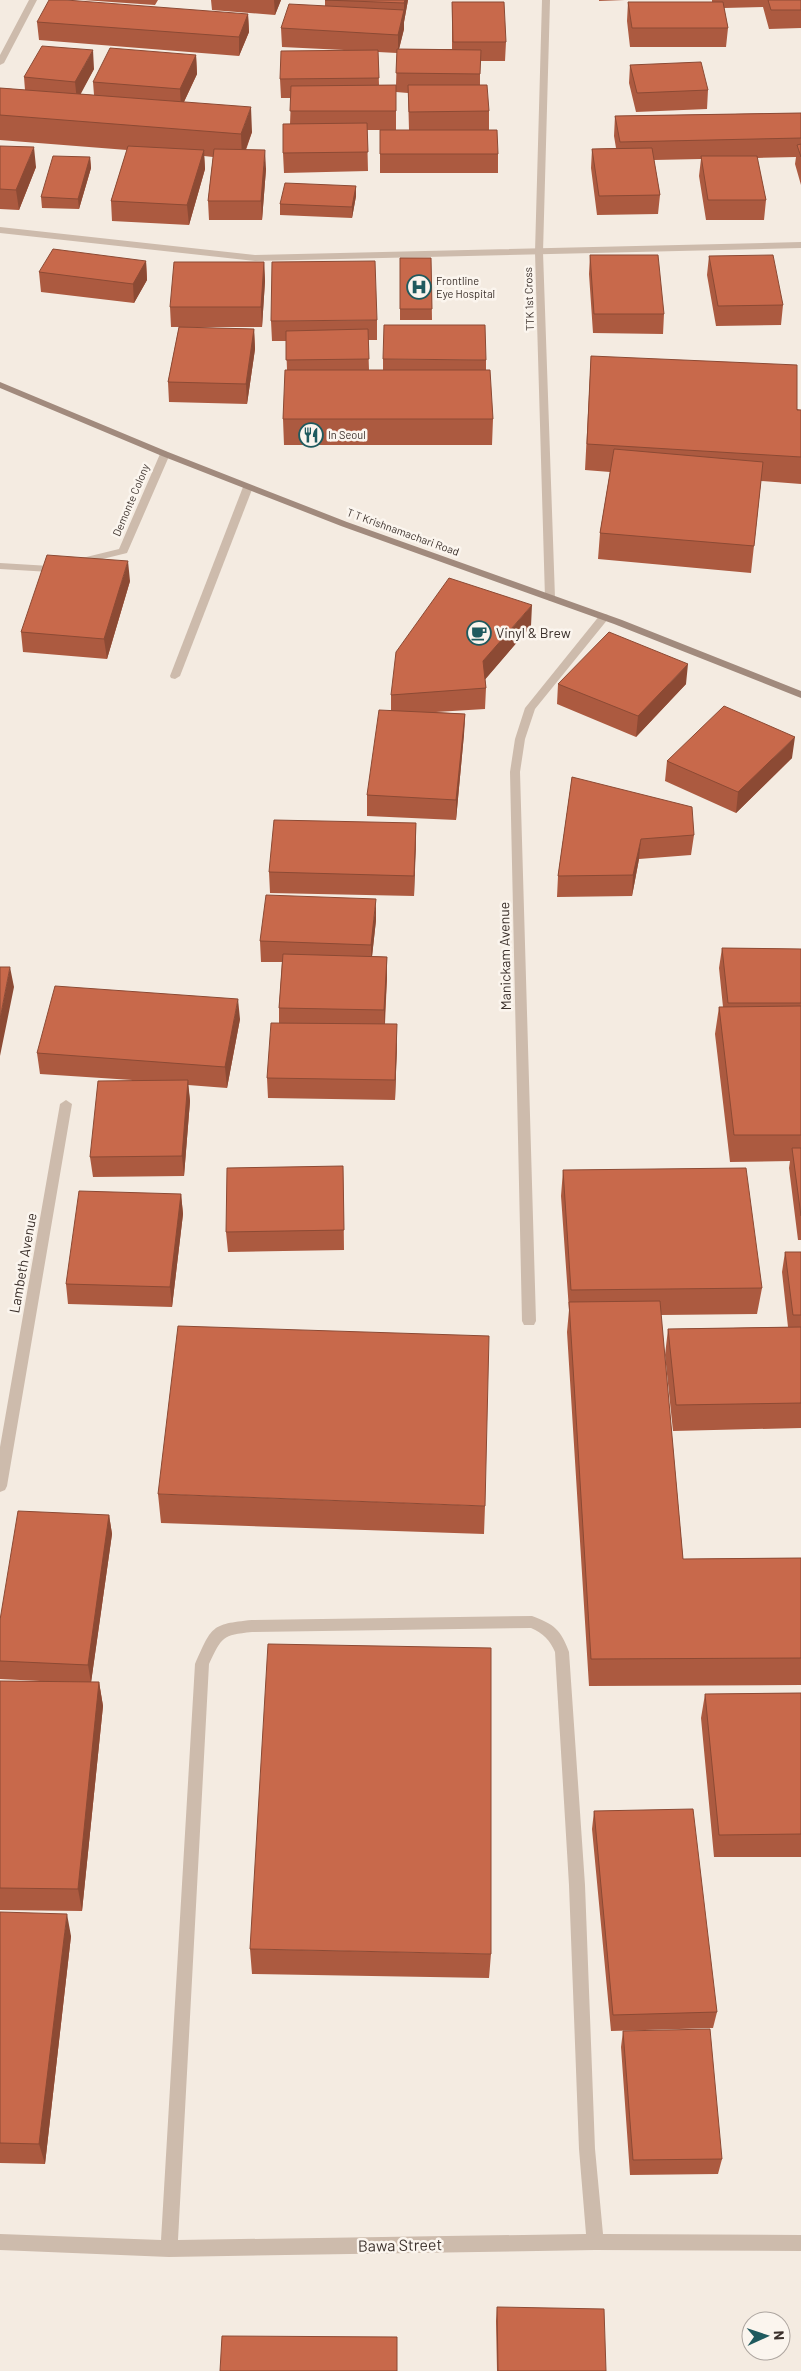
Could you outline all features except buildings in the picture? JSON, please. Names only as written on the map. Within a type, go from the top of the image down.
[{"type":"main road","name":"T T Krishnamachari Road","points":[[0,385],[165,454],[344,524],[604,617],[801,695]]},
{"type":"street","points":[[0,63],[33,0]]},
{"type":"street","name":"TTK 1st Cross","points":[[546,0],[539,252],[550,598]]},
{"type":"street","points":[[0,230],[255,258],[801,245]]},
{"type":"street","name":"Demonte Colony","points":[[0,566],[50,569],[123,551],[165,454]]},
{"type":"street","points":[[175,676],[248,486]]},
{"type":"street","name":"Manickam Avenue","points":[[529,1321],[515,772],[520,739],[530,708],[604,617]]},
{"type":"street","name":"Lambeth Avenue","points":[[0,1486],[66,1104]]},
{"type":"street","points":[[169,2249],[202,1664],[212,1640],[225,1629],[252,1626],[532,1622],[547,1628],[558,1641],[562,1652],[568,1738],[577,1885],[587,2149],[595,2242]]},
{"type":"street","name":"Bawa Street","points":[[0,2242],[169,2249],[595,2242],[801,2243]]},
{"type":"place","name":"Frontline Eye Hospital","points":[[419,287]]},
{"type":"place","name":"In Seoul","points":[[311,435]]},
{"type":"place","name":"Vinyl & Brew","points":[[479,633]]}]
